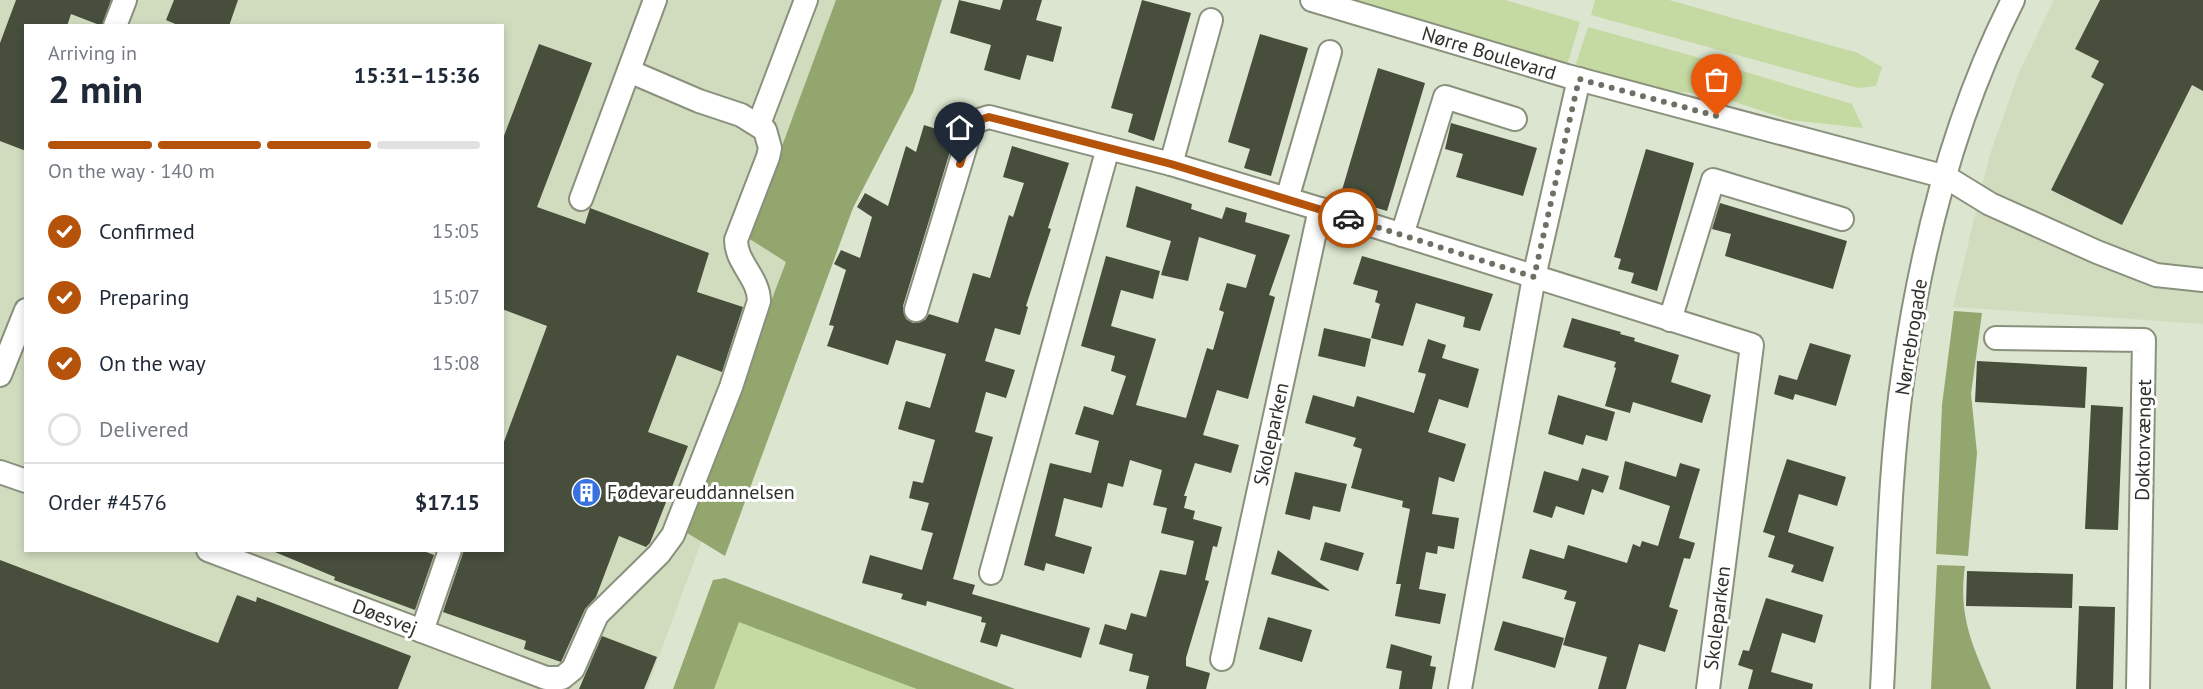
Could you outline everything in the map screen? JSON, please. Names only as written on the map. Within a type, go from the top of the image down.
[{"type":"street","points":[[116,24],[125,0]]},
{"type":"street","points":[[581,199],[655,0]]},
{"type":"street","points":[[628,71],[759,124],[806,0]]},
{"type":"street","name":"Nørre Boulevard","points":[[1312,0],[1579,79],[1946,177],[1990,204],[2127,264],[2156,275],[2203,280]]},
{"type":"street","name":"Nørrebrogade","points":[[1882,689],[1893,479],[1903,369],[1920,272],[1962,120],[2013,0]]},
{"type":"street","points":[[1171,164],[1211,20]]},
{"type":"street","points":[[1287,199],[1330,52]]},
{"type":"street","points":[[1460,689],[1534,277],[1579,79]]},
{"type":"street","points":[[1402,235],[1445,97],[1515,119]]},
{"type":"street","name":"Skoleparken","points":[[916,310],[973,122],[989,117],[1171,164],[1752,345],[1708,689]]},
{"type":"street","name":"Døesvej","points":[[213,552],[546,678],[562,678],[573,669],[591,624],[597,615],[659,555],[673,535],[731,387],[759,301],[757,288],[736,251],[736,240],[768,157],[768,137],[759,124]]},
{"type":"street","points":[[991,573],[1108,148]]},
{"type":"street","points":[[1670,320],[1713,180],[1842,219]]},
{"type":"street","name":"Skoleparken","points":[[1222,659],[1320,209]]},
{"type":"street","points":[[0,375],[24,315]]},
{"type":"street","name":"Doktorvænget","points":[[1996,338],[2144,339],[2138,689]]},
{"type":"street","points":[[0,472],[24,481]]},
{"type":"street","points":[[422,631],[449,552]]},
{"type":"shaded area","points":[[0,0],[871,0],[869,88],[647,689],[0,689]]},
{"type":"shaded area","points":[[2054,0],[2203,0],[2203,324],[1953,307],[1989,157],[2020,70]]},
{"type":"green space","points":[[836,0],[942,0],[913,92],[853,208],[725,556],[684,531],[786,262],[748,238]]},
{"type":"green space","points":[[1349,0],[1505,0],[1580,22],[1568,62],[1564,64]]},
{"type":"green space","points":[[1595,0],[1669,0],[1858,53],[1882,67],[1876,86],[1858,88],[1591,15]]},
{"type":"green space","points":[[1588,27],[1729,66],[1721,95],[1653,90],[1575,67]]},
{"type":"green space","points":[[1736,69],[1852,104],[1863,128],[1790,120],[1726,99]]},
{"type":"green space","points":[[1954,311],[1982,313],[1971,394],[1977,453],[1968,556],[1936,554],[1942,405]]},
{"type":"green space","points":[[1937,565],[1965,566],[1963,600],[1965,615],[1973,644],[1991,689],[1931,689]]},
{"type":"green space","points":[[725,578],[1015,689],[917,689],[739,622],[714,689],[673,689],[713,580]]},
{"type":"green space","points":[[715,598],[966,689],[682,689]]},
{"type":"building","points":[[16,0],[111,0],[103,24],[71,14],[68,24],[24,24],[24,150],[0,141],[0,43]]},
{"type":"building","points":[[174,0],[238,0],[230,24],[175,24],[166,20]]},
{"type":"building","points":[[959,0],[1000,10],[1003,0],[1042,0],[1036,20],[1062,27],[1053,62],[1027,55],[1020,80],[984,70],[991,45],[950,33]]},
{"type":"building","points":[[1142,0],[1191,13],[1154,141],[1128,132],[1133,114],[1111,108]]},
{"type":"building","points":[[2100,0],[2203,0],[2203,91],[2192,85],[2122,225],[2051,190],[2104,84],[2091,77],[2099,61],[2075,49]]},
{"type":"building","points":[[1260,34],[1308,48],[1271,176],[1244,168],[1250,149],[1228,142]]},
{"type":"building","points":[[539,44],[592,63],[537,207],[585,224],[590,208],[709,253],[697,292],[743,307],[722,372],[677,355],[648,432],[688,446],[650,543],[646,547],[619,536],[596,597],[585,609],[561,662],[524,649],[526,641],[443,612],[463,552],[504,552],[504,442],[547,326],[504,310],[504,136]]},
{"type":"building","points":[[1378,68],[1425,83],[1387,211],[1340,197]]},
{"type":"building","points":[[1451,123],[1537,148],[1523,196],[1456,177],[1463,154],[1445,149]]},
{"type":"building","points":[[924,125],[955,135],[903,306],[906,319],[913,323],[925,320],[929,314],[958,323],[973,273],[990,278],[1009,215],[1013,217],[1024,183],[1003,177],[1012,146],[1069,163],[1048,228],[1051,229],[1026,306],[1028,307],[1020,335],[995,328],[985,361],[1015,370],[1006,398],[986,392],[975,432],[993,437],[953,579],[975,585],[972,594],[1090,628],[1081,658],[1001,634],[997,647],[980,642],[986,623],[981,622],[982,617],[927,601],[926,606],[901,599],[903,594],[862,583],[870,555],[922,570],[933,533],[921,530],[929,503],[909,498],[913,481],[923,483],[935,440],[898,429],[906,401],[930,408],[946,354],[896,340],[888,365],[827,346],[834,326],[829,325],[846,270],[834,264],[841,250],[860,258],[872,217],[857,207],[865,193],[888,206],[906,146],[916,152]]},
{"type":"building","points":[[1646,149],[1694,163],[1657,291],[1631,283],[1634,273],[1618,269],[1621,259],[1614,257]]},
{"type":"building","points":[[1136,186],[1192,204],[1191,209],[1222,219],[1226,207],[1247,213],[1245,222],[1290,235],[1269,295],[1275,297],[1248,399],[1217,390],[1203,435],[1239,445],[1231,473],[1195,463],[1184,496],[1187,496],[1184,508],[1195,511],[1193,519],[1222,527],[1217,547],[1213,546],[1205,580],[1209,581],[1186,658],[1186,666],[1210,673],[1206,689],[1146,689],[1149,676],[1129,671],[1133,654],[1099,644],[1105,624],[1126,630],[1131,613],[1146,617],[1160,570],[1186,575],[1194,541],[1161,533],[1167,508],[1153,505],[1162,470],[1130,460],[1123,487],[1108,483],[1102,508],[1064,498],[1055,536],[1092,547],[1084,574],[1046,563],[1044,571],[1024,565],[1050,463],[1091,473],[1099,441],[1075,434],[1084,406],[1113,415],[1126,376],[1111,371],[1115,356],[1081,346],[1106,256],[1160,271],[1153,299],[1121,290],[1111,326],[1156,339],[1136,405],[1186,418],[1207,348],[1213,350],[1224,312],[1219,310],[1227,283],[1246,288],[1256,255],[1199,237],[1188,281],[1161,275],[1171,241],[1126,227]]},
{"type":"building","points":[[1720,203],[1847,241],[1833,289],[1725,256],[1731,234],[1712,229]]},
{"type":"building","points":[[1362,256],[1493,294],[1480,331],[1463,327],[1465,317],[1416,303],[1403,346],[1371,338],[1380,304],[1375,302],[1378,291],[1353,284]]},
{"type":"building","points":[[1572,318],[1621,332],[1620,334],[1635,338],[1634,341],[1679,355],[1671,382],[1711,395],[1702,423],[1633,402],[1630,413],[1605,406],[1616,362],[1563,347]]},
{"type":"building","points":[[1324,328],[1371,339],[1365,367],[1318,356]]},
{"type":"building","points":[[1428,339],[1446,345],[1442,358],[1479,369],[1468,408],[1439,399],[1428,432],[1466,444],[1454,482],[1439,477],[1432,514],[1459,518],[1454,549],[1438,546],[1437,554],[1426,552],[1419,589],[1446,594],[1440,624],[1395,616],[1401,584],[1396,584],[1410,509],[1402,507],[1403,501],[1351,488],[1362,449],[1353,446],[1356,438],[1305,423],[1313,395],[1354,407],[1357,396],[1414,413],[1426,374],[1418,372]]},
{"type":"building","points":[[1810,343],[1851,355],[1836,406],[1795,394],[1793,400],[1774,394],[1779,375],[1797,380]]},
{"type":"building","points":[[1977,361],[2087,367],[2085,408],[1975,402]]},
{"type":"building","points":[[1558,395],[1615,412],[1607,441],[1586,435],[1583,445],[1548,434]]},
{"type":"building","points":[[2091,405],[2123,407],[2118,530],[2085,529]]},
{"type":"building","points":[[1787,459],[1846,477],[1837,506],[1799,494],[1788,532],[1834,547],[1823,582],[1791,572],[1794,565],[1768,557],[1775,536],[1763,532]]},
{"type":"building","points":[[1625,461],[1676,477],[1680,463],[1700,469],[1679,538],[1695,543],[1690,559],[1684,558],[1669,607],[1678,610],[1665,652],[1639,644],[1626,689],[1598,689],[1607,657],[1563,645],[1576,602],[1564,599],[1567,591],[1522,578],[1530,549],[1564,559],[1568,545],[1627,563],[1633,544],[1640,547],[1642,541],[1658,546],[1670,506],[1619,489]]},
{"type":"building","points":[[1582,468],[1609,476],[1603,493],[1592,489],[1584,515],[1556,506],[1552,518],[1533,512],[1544,471],[1578,481]]},
{"type":"building","points":[[1295,472],[1347,484],[1340,512],[1313,506],[1310,520],[1285,514]]},
{"type":"building","points":[[1325,542],[1364,553],[1358,571],[1320,560]]},
{"type":"building","points":[[1278,550],[1329,590],[1329,591],[1271,574]]},
{"type":"building","points":[[275,552],[426,552],[434,555],[415,610],[334,580],[335,577]]},
{"type":"building","points":[[0,560],[218,643],[237,595],[256,602],[257,597],[411,656],[398,689],[0,689]]},
{"type":"building","points":[[1967,571],[2073,574],[2072,608],[1966,606]]},
{"type":"building","points":[[1766,598],[1823,615],[1815,643],[1782,633],[1771,672],[1813,684],[1812,689],[1748,689],[1753,670],[1738,665],[1743,650],[1749,651]]},
{"type":"building","points":[[2079,606],[2115,607],[2113,689],[2076,689]]},
{"type":"building","points":[[1268,617],[1312,630],[1302,662],[1259,649]]},
{"type":"building","points":[[1503,621],[1564,638],[1555,668],[1494,650]]},
{"type":"building","points":[[602,636],[657,657],[644,689],[579,689]]},
{"type":"building","points":[[1391,644],[1432,656],[1430,666],[1436,667],[1432,689],[1399,689],[1402,671],[1386,668]]},
{"type":"way so far","points":[[1348,218],[1534,277],[1579,79],[1717,116]]},
{"type":"place","name":"Fødevareuddannelsen","points":[[586,492]]},
{"type":"route","points":[[960,164],[973,122],[989,117],[1171,164],[1348,218]]}]
